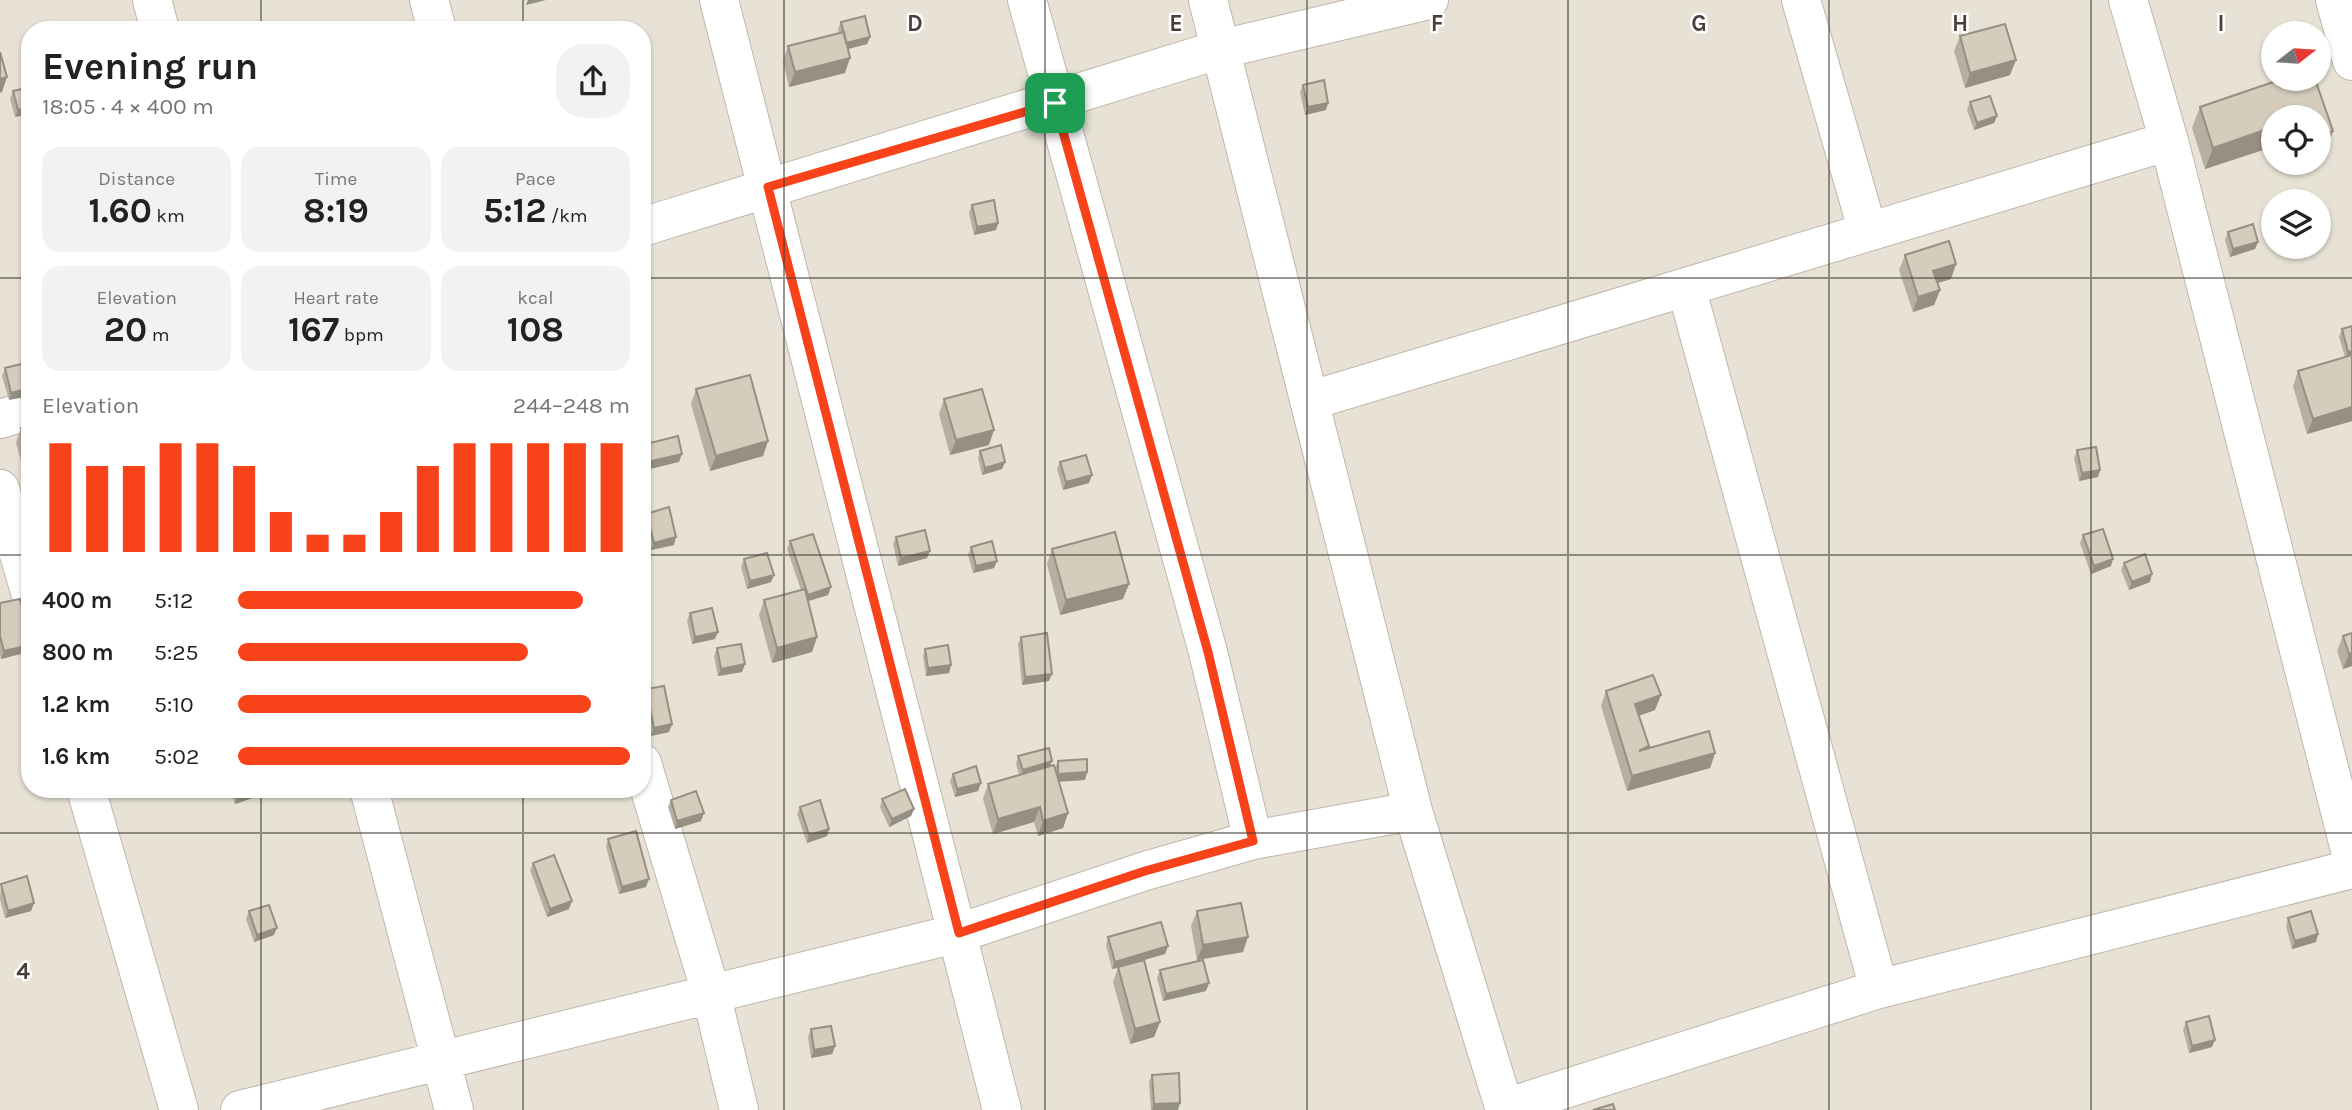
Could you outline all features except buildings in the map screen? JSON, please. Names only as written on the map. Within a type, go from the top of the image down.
[{"type":"street","points":[[152,0],[158,21]]},
{"type":"street","points":[[429,0],[435,21]]},
{"type":"street","points":[[719,0],[1002,1110]]},
{"type":"street","points":[[1027,0],[1208,652],[1253,841]]},
{"type":"street","points":[[1208,0],[1413,811],[1505,1109],[1879,989],[2352,869]]},
{"type":"street","points":[[651,224],[1055,103],[1221,49],[1429,0]]},
{"type":"street","points":[[1801,0],[1868,232]]},
{"type":"street","points":[[2128,0],[2169,141],[2352,858]]},
{"type":"street","points":[[2335,0],[2352,61]]},
{"type":"street","points":[[1309,401],[2169,141]]},
{"type":"street","points":[[1686,287],[1879,989]]},
{"type":"street","points":[[0,419],[21,413]]},
{"type":"street","points":[[0,489],[21,561]]},
{"type":"street","points":[[651,793],[711,993],[739,1110]]},
{"type":"street","points":[[89,798],[178,1110]]},
{"type":"street","points":[[371,798],[454,1110]]},
{"type":"street","points":[[240,1110],[959,933],[1145,871],[1253,841],[1413,811]]},
{"type":"shaded area","points":[[0,0],[2352,0],[2352,1110],[0,1110]]},
{"type":"route","points":[[1055,103],[1208,652],[1253,841],[1145,871],[959,933],[768,187],[1055,103]]}]
